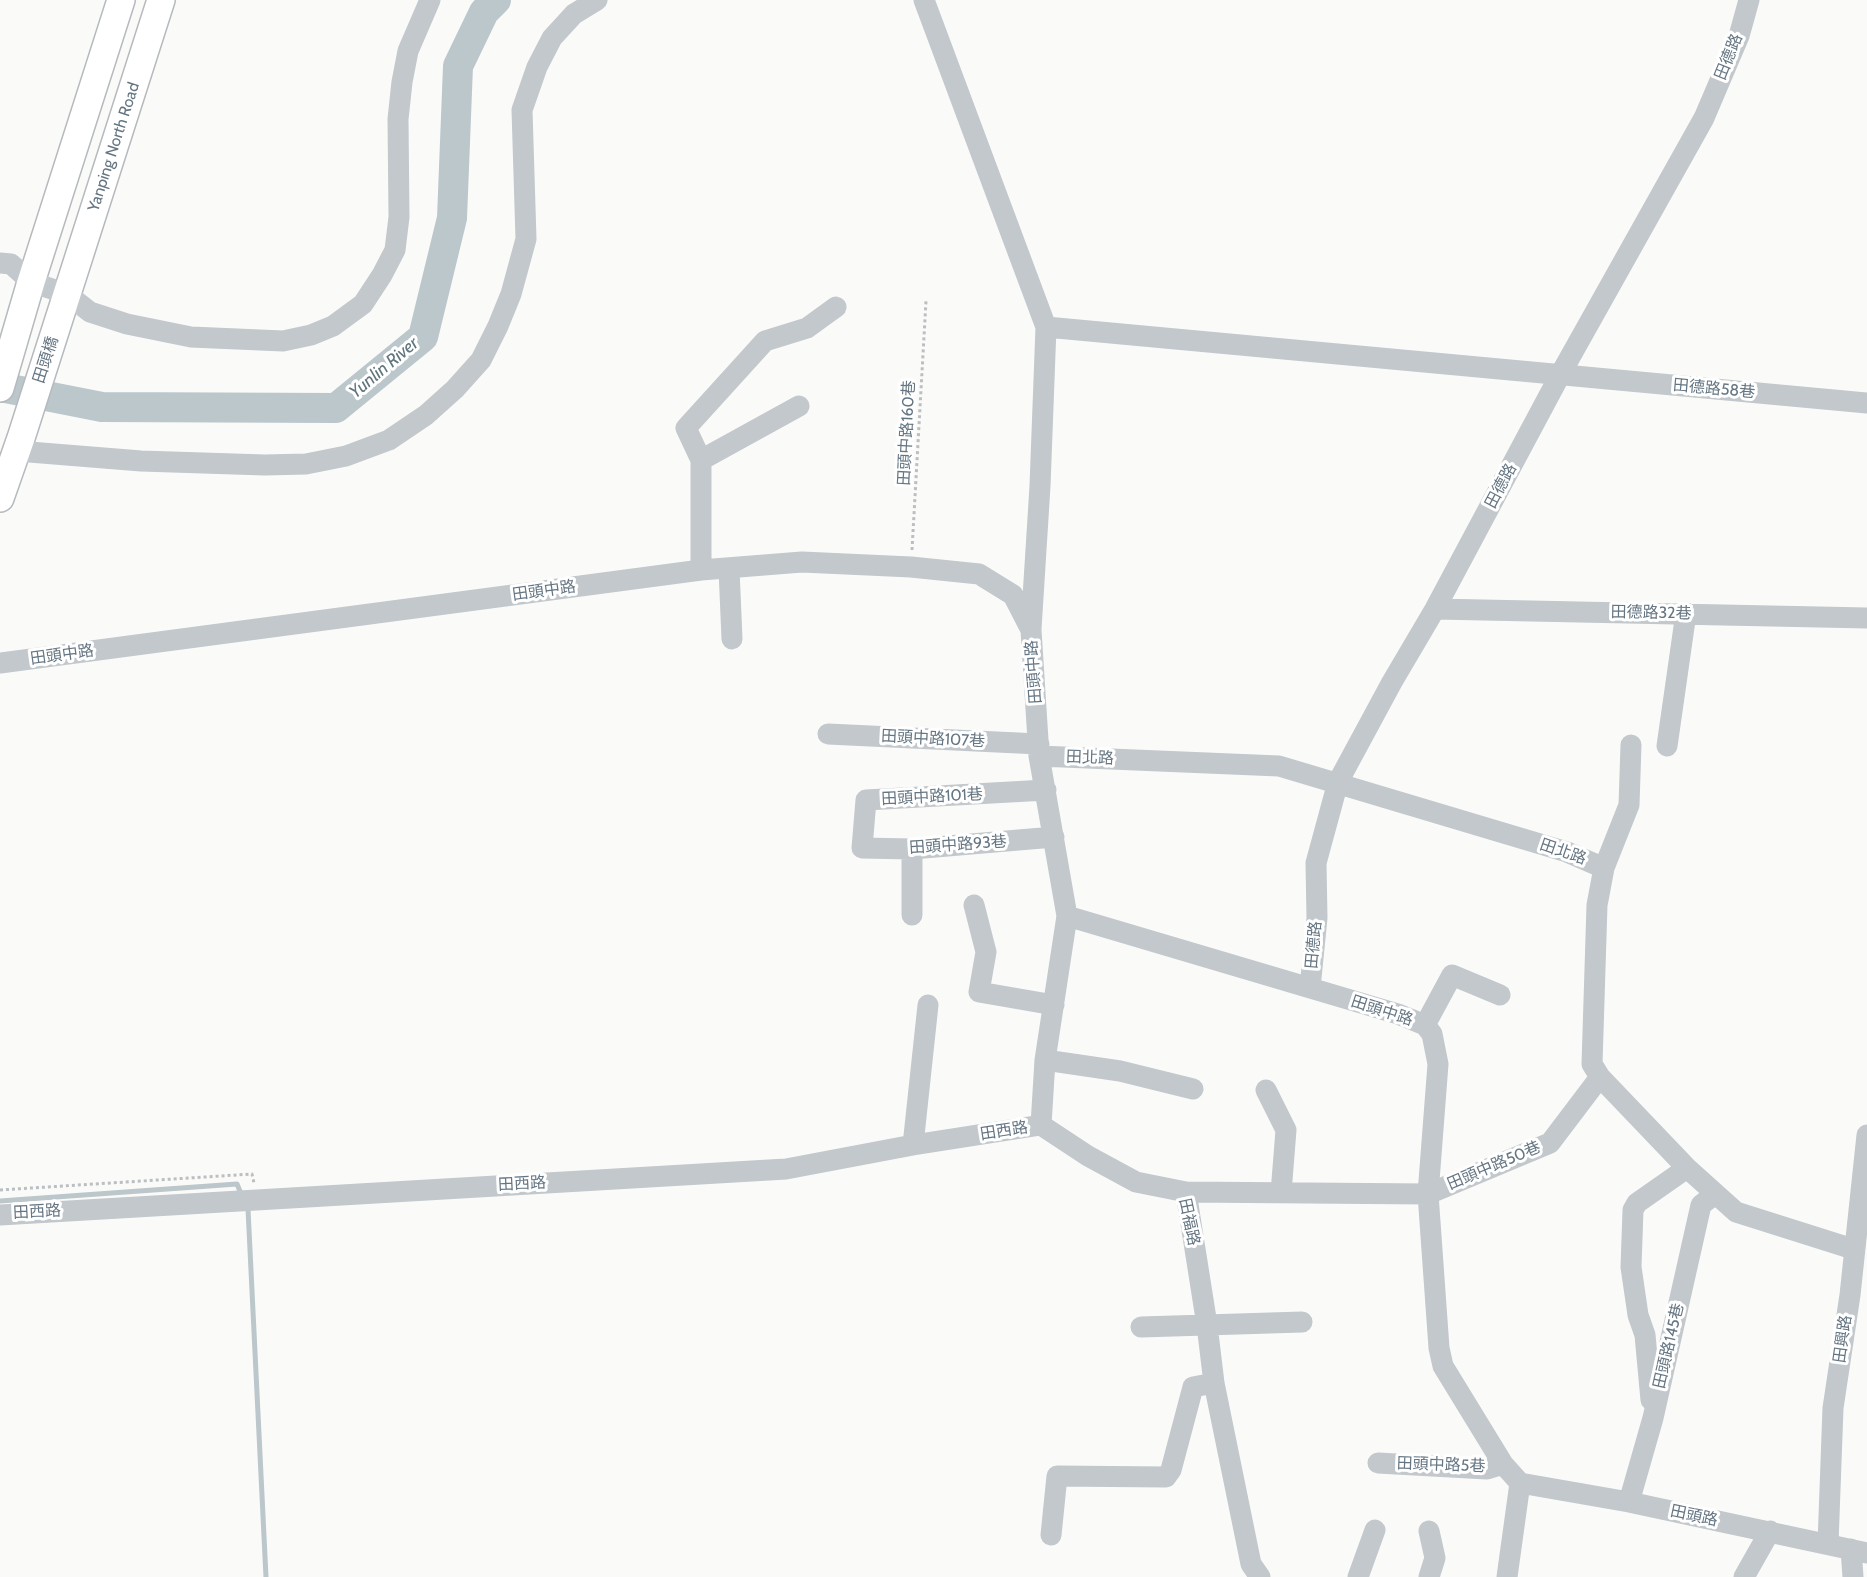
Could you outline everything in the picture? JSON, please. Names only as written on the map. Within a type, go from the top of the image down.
[{"type":"main road","points":[[0,388],[29,287],[122,0]]},
{"type":"main road","name":"Yanping North Road","points":[[67,294],[161,0]]},
{"type":"main road","name":"田頭橋","points":[[17,451],[67,294]]},
{"type":"main road","points":[[0,498],[17,451]]},
{"type":"street","points":[[0,263],[11,264],[29,287],[67,294],[90,312],[127,324],[191,337],[283,341],[311,335],[333,326],[363,304],[395,250],[399,217],[398,118],[402,82],[408,51],[430,0]]},
{"type":"street","points":[[17,451],[141,460],[265,465],[306,464],[346,456],[389,440],[426,415],[455,389],[481,360],[498,326],[511,294],[525,238],[522,110],[537,67],[552,38],[574,14],[597,0]]},
{"type":"street","points":[[924,0],[1046,327],[1040,486],[1031,630]]},
{"type":"street","name":"田德路","points":[[1310,988],[1317,918],[1316,863],[1338,782],[1392,682],[1435,609],[1560,375],[1704,118],[1739,36],[1749,0]]},
{"type":"street","points":[[701,570],[701,460],[686,428],[765,341],[807,328],[836,307]]},
{"type":"street","name":"田德路58巷","points":[[1046,327],[1867,403]]},
{"type":"street","points":[[701,460],[799,406]]},
{"type":"street","name":"田頭中路","points":[[0,663],[701,570],[802,562],[911,567],[980,574],[1013,595],[1031,630],[1039,750],[1067,916],[1398,1014],[1425,1025],[1432,1034],[1438,1064],[1428,1194],[1439,1347],[1443,1366],[1503,1464],[1520,1483]]},
{"type":"street","points":[[729,569],[732,639]]},
{"type":"street","name":"田德路32巷","points":[[1435,609],[1867,618]]},
{"type":"street","points":[[1667,746],[1686,613]]},
{"type":"street","name":"田頭中路107巷","points":[[828,734],[1039,750]]},
{"type":"street","points":[[1605,868],[1629,805],[1631,745]]},
{"type":"street","name":"田北路","points":[[1039,750],[1279,766],[1567,852],[1605,868],[1597,905],[1592,1064],[1600,1077],[1687,1168],[1736,1212],[1853,1249]]},
{"type":"street","name":"田頭中路101巷","points":[[862,848],[866,800],[1046,790]]},
{"type":"street","name":"田頭中路93巷","points":[[862,848],[912,849],[1054,837]]},
{"type":"street","points":[[912,849],[912,915]]},
{"type":"street","points":[[974,905],[986,952],[979,993],[1054,1005]]},
{"type":"street","points":[[1041,1125],[1045,1060],[1067,916]]},
{"type":"street","points":[[1425,1025],[1452,975],[1500,995]]},
{"type":"street","points":[[913,1145],[928,1005]]},
{"type":"street","points":[[1045,1060],[1120,1071],[1193,1089]]},
{"type":"street","name":"田頭中路50巷","points":[[1428,1194],[1550,1143],[1600,1077]]},
{"type":"street","points":[[1266,1090],[1286,1131],[1281,1193]]},
{"type":"street","name":"田西路","points":[[0,1215],[786,1169],[913,1145],[1041,1125]]},
{"type":"street","name":"田福路","points":[[1041,1125],[1088,1156],[1136,1182],[1185,1192],[1214,1383],[1251,1564],[1260,1577]]},
{"type":"street","name":"田興路","points":[[1828,1544],[1833,1408],[1858,1296],[1853,1249],[1867,1136]]},
{"type":"street","points":[[1653,1419],[1645,1335],[1638,1315],[1631,1267],[1633,1210],[1637,1203],[1687,1168]]},
{"type":"street","points":[[1185,1192],[1428,1194]]},
{"type":"street","name":"田頭路145巷","points":[[1629,1502],[1653,1419],[1701,1205],[1715,1194]]},
{"type":"street","points":[[1141,1327],[1302,1322]]},
{"type":"street","points":[[1051,1535],[1056,1476],[1166,1477],[1171,1470],[1193,1387],[1214,1383]]},
{"type":"street","name":"田頭中路5巷","points":[[1378,1463],[1487,1469],[1503,1464]]},
{"type":"street","points":[[1507,1577],[1520,1483]]},
{"type":"street","name":"田頭路","points":[[1520,1483],[1629,1502],[1859,1551]]},
{"type":"street","points":[[1358,1577],[1375,1530]]},
{"type":"street","points":[[1429,1531],[1435,1558],[1429,1577]]},
{"type":"street","points":[[1744,1577],[1770,1531]]},
{"type":"street","points":[[1852,1577],[1859,1551]]},
{"type":"path","name":"田頭中路160巷","points":[[911,567],[926,301]]},
{"type":"path","points":[[0,1190],[252,1174],[256,1200]]},
{"type":"waterway","name":"Yunlin River","points":[[0,387],[102,407],[336,408],[423,337],[452,218],[458,66],[484,12],[496,0]]},
{"type":"waterway","points":[[0,1201],[237,1184],[242,1196]]},
{"type":"waterway","points":[[246,1204],[266,1577]]}]
